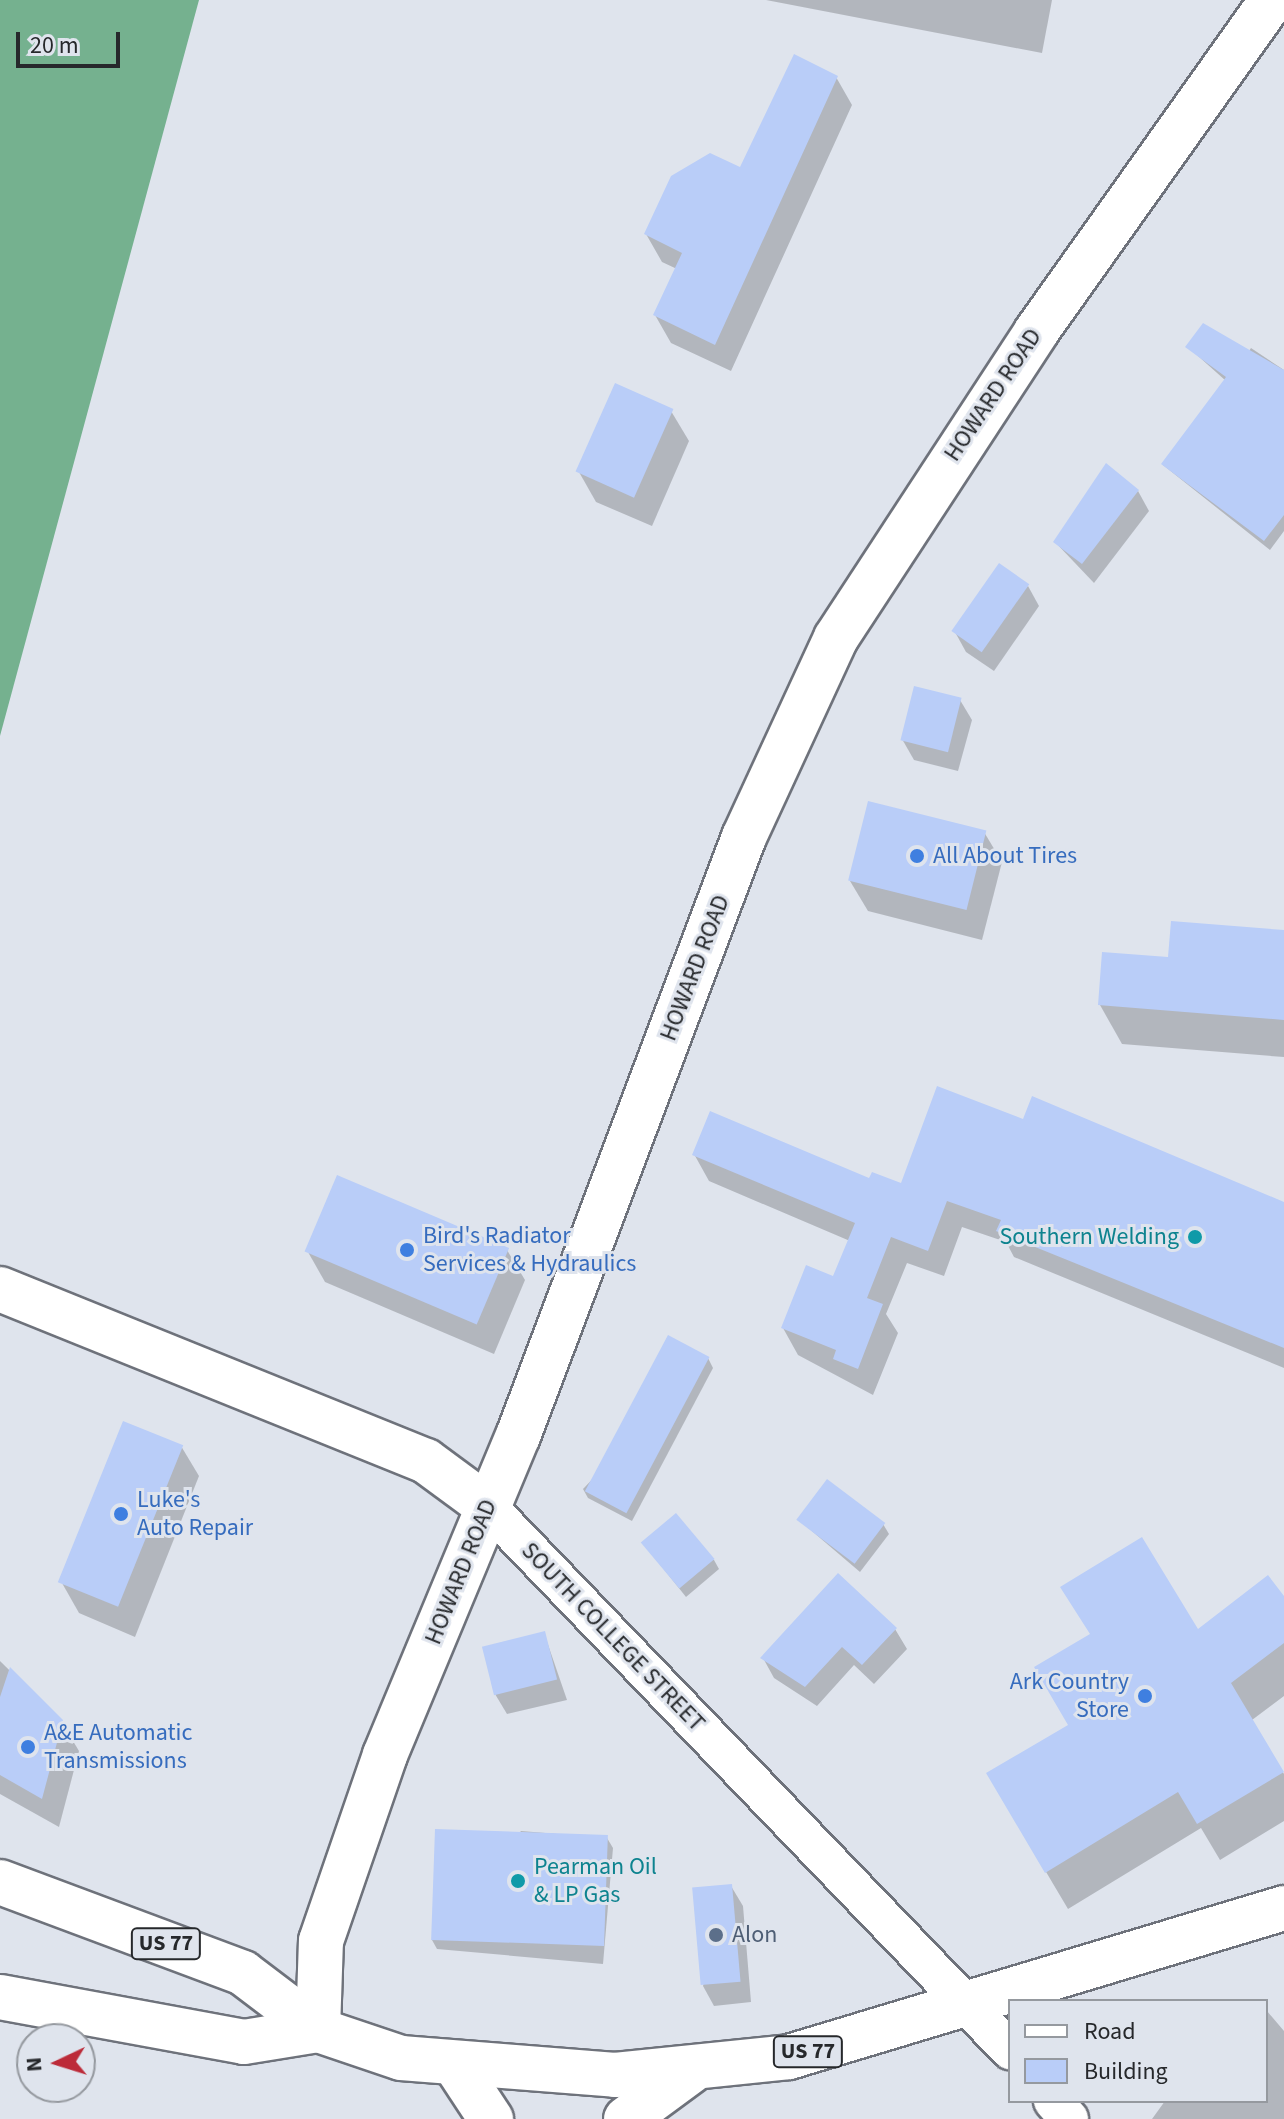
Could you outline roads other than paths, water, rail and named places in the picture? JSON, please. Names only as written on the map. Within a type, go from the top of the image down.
[{"type":"main road","name":"HOWARD ROAD","points":[[318,2030],[321,1941],[385,1755],[487,1506],[744,837],[836,638],[1020,356],[1272,0]]},
{"type":"main road","name":"SOUTH COLLEGE STREET","points":[[0,1289],[426,1461],[487,1506]]},
{"type":"main road","name":"US 77","points":[[0,1882],[243,1973],[318,2030],[401,2058],[456,2066],[615,2075],[691,2071],[789,2057],[971,2005],[1284,1908]]},
{"type":"main road","name":"US 77","points":[[16,2001],[244,2042],[318,2030]]},
{"type":"main road","points":[[456,2066],[491,2119]]},
{"type":"main road","points":[[626,2119],[691,2071]]},
{"type":"street","name":"SOUTH COLLEGE STREET","points":[[487,1506],[971,2005],[1008,2048]]},
{"type":"street","points":[[1055,2103],[1069,2119]]},
{"type":"place","name":"All About Tires","points":[[917,856]]},
{"type":"place","name":"Southern Welding","points":[[1195,1237]]},
{"type":"place","name":"Bird's Radiator Services & Hydraulics","points":[[407,1250]]},
{"type":"place","name":"Luke's Auto Repair","points":[[121,1514]]},
{"type":"place","name":"Ark Country Store","points":[[1145,1696]]},
{"type":"place","name":"A&E Automatic Transmissions","points":[[28,1747]]},
{"type":"place","name":"Pearman Oil & LP Gas","points":[[518,1881]]},
{"type":"place","name":"Alon","points":[[716,1935]]}]
